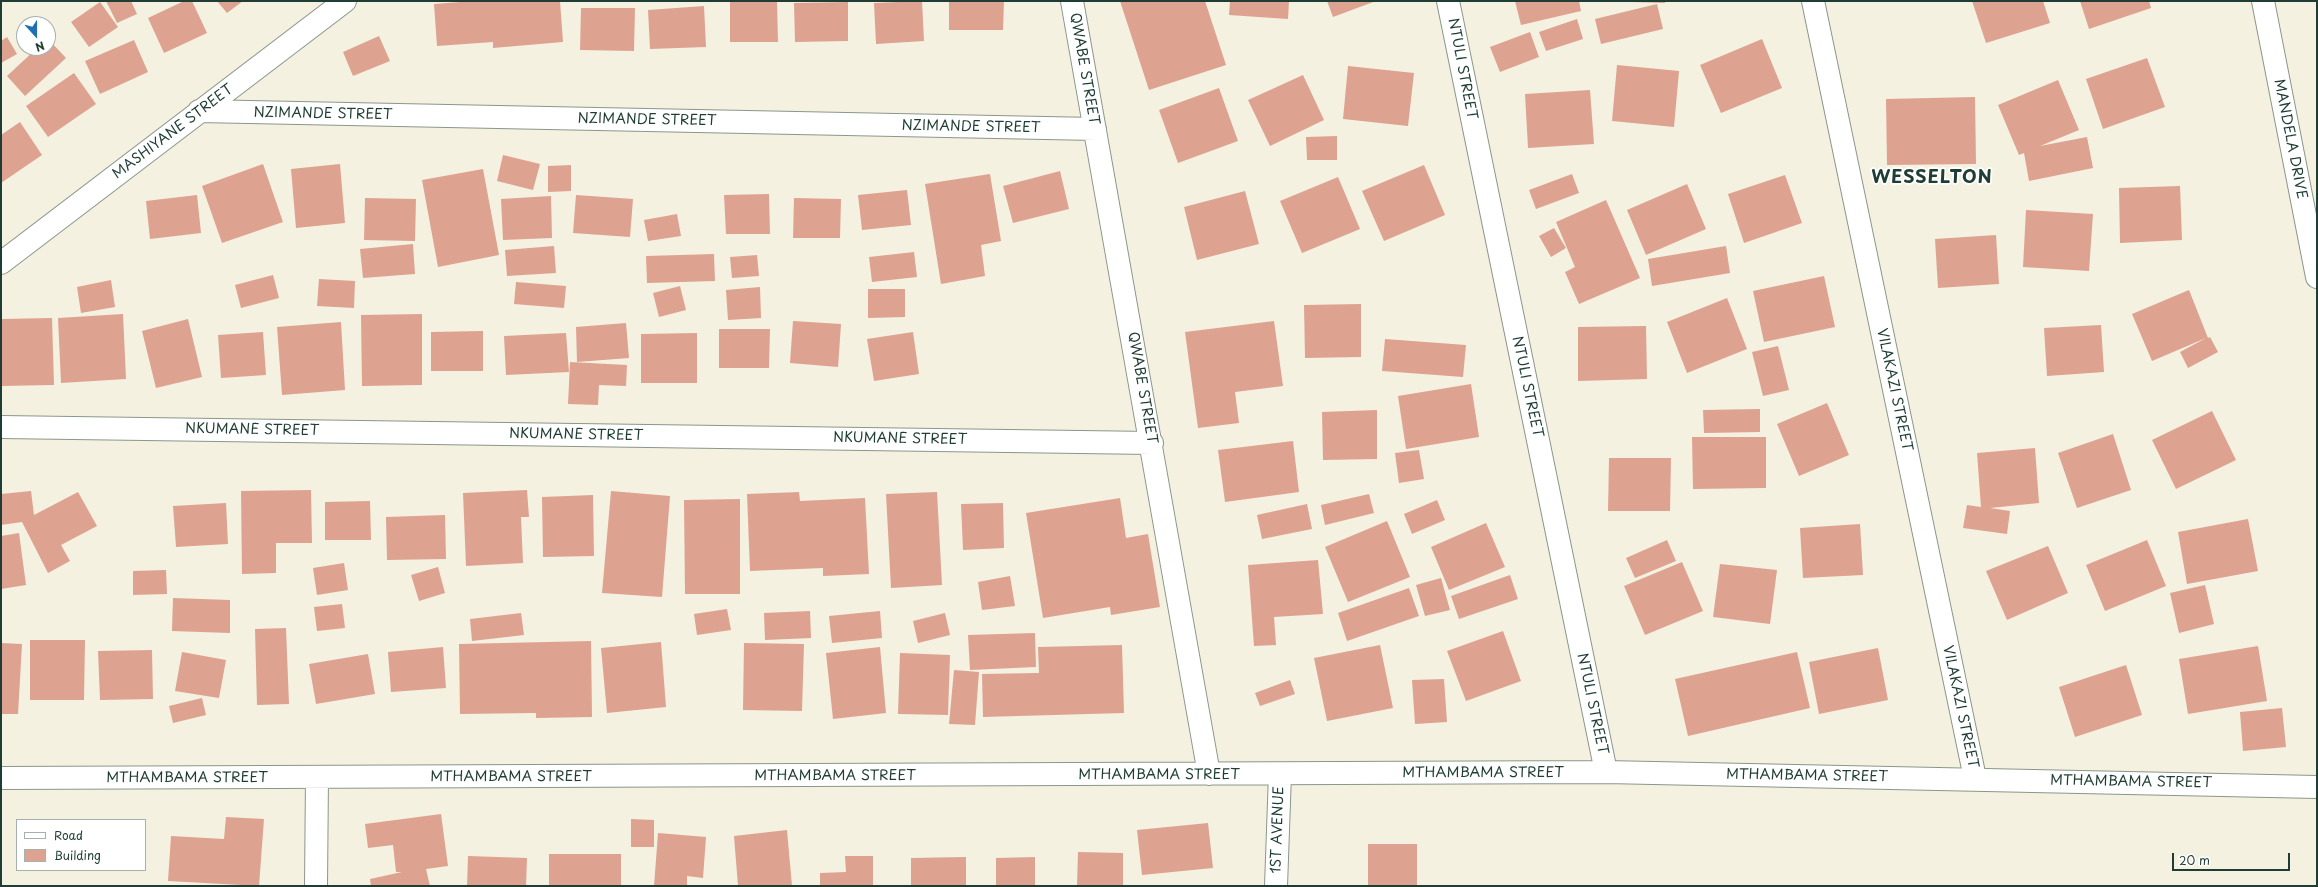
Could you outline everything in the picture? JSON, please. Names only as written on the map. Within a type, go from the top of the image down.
[{"type":"street","name":"MASHIYANE STREET","points":[[1,263],[345,1]]},
{"type":"street","name":"QWABE STREET","points":[[1072,1],[1152,443],[1209,774]]},
{"type":"street","name":"NTULI STREET","points":[[1448,1],[1606,772]]},
{"type":"street","name":"VILAKAZI STREET","points":[[1813,1],[1975,778]]},
{"type":"street","name":"MANDELA DRIVE","points":[[2264,1],[2317,277]]},
{"type":"street","name":"NZIMANDE STREET","points":[[199,111],[1095,129]]},
{"type":"street","name":"NKUMANE STREET","points":[[1,427],[1152,443]]},
{"type":"street","name":"MTHAMBAMA STREET","points":[[1,778],[1606,772],[1975,778],[2317,787]]},
{"type":"street","name":"1ST AVENUE","points":[[1276,886],[1280,774]]},
{"type":"street","points":[[316,886],[317,777]]},
{"type":"building","points":[[106,1],[131,1],[137,14],[117,23]]},
{"type":"building","points":[[184,1],[192,1],[207,33],[164,53],[148,18]]},
{"type":"building","points":[[217,1],[243,1],[227,13]]},
{"type":"building","points":[[474,1],[560,1],[563,42],[493,48],[493,42],[437,46],[434,4]]},
{"type":"building","points":[[730,1],[777,1],[778,42],[730,42]]},
{"type":"building","points":[[922,1],[924,41],[876,44],[874,3]]},
{"type":"building","points":[[949,1],[1004,1],[1003,30],[949,30]]},
{"type":"building","points":[[1120,1],[1205,1],[1226,65],[1149,90]]},
{"type":"building","points":[[1230,1],[1289,1],[1288,19],[1229,15]]},
{"type":"building","points":[[1327,1],[1376,1],[1333,17]]},
{"type":"building","points":[[1515,1],[1579,1],[1581,11],[1521,25]]},
{"type":"building","points":[[1599,1],[1665,1],[1665,3]]},
{"type":"building","points":[[1972,1],[2043,1],[2050,23],[1986,43]]},
{"type":"building","points":[[2080,1],[2149,1],[2151,8],[2089,29]]},
{"type":"building","points":[[100,2],[118,27],[89,47],[71,22]]},
{"type":"building","points":[[848,2],[848,41],[795,42],[794,3]]},
{"type":"building","points":[[1657,4],[1663,29],[1601,44],[1595,19]]},
{"type":"building","points":[[704,6],[706,47],[650,49],[648,10]]},
{"type":"building","points":[[581,8],[635,8],[634,51],[580,50]]},
{"type":"building","points":[[1577,19],[1583,39],[1546,51],[1539,32]]},
{"type":"building","points":[[1530,32],[1539,57],[1500,72],[1490,47]]},
{"type":"building","points":[[379,36],[390,61],[353,76],[343,52]]},
{"type":"building","points":[[7,37],[16,55],[1,63],[1,41]]},
{"type":"building","points":[[1762,39],[1782,88],[1721,113],[1700,65]]},
{"type":"building","points":[[134,40],[148,72],[100,94],[85,61]]},
{"type":"building","points":[[56,47],[66,58],[25,96],[7,76],[28,56],[56,56]]},
{"type":"building","points":[[2147,58],[2165,107],[2103,129],[2086,79]]},
{"type":"building","points":[[1617,65],[1679,71],[1674,127],[1612,121]]},
{"type":"building","points":[[1348,66],[1414,73],[1408,126],[1343,119]]},
{"type":"building","points":[[74,73],[96,104],[48,137],[26,106]]},
{"type":"building","points":[[1303,75],[1324,120],[1270,146],[1248,100]]},
{"type":"building","points":[[2058,80],[2079,130],[2040,146],[2087,137],[2093,168],[2029,181],[2024,153],[2019,155],[1998,105]]},
{"type":"building","points":[[1219,88],[1238,141],[1178,163],[1159,110]]},
{"type":"building","points":[[1590,90],[1594,144],[1528,148],[1525,94]]},
{"type":"building","points":[[1975,97],[1976,164],[1887,165],[1886,99]]},
{"type":"building","points":[[20,122],[42,155],[1,183],[1,135]]},
{"type":"building","points":[[1337,136],[1337,160],[1307,160],[1306,137]]},
{"type":"building","points":[[503,155],[540,164],[533,190],[497,181]]},
{"type":"building","points":[[263,164],[283,222],[222,243],[202,186]]},
{"type":"building","points":[[340,164],[345,223],[296,228],[291,169]]},
{"type":"building","points":[[571,165],[571,191],[548,192],[548,166]]},
{"type":"building","points":[[1424,165],[1445,215],[1384,241],[1362,191]]},
{"type":"building","points":[[483,169],[499,255],[438,267],[422,180]]},
{"type":"building","points":[[1060,171],[1069,209],[1013,223],[1003,186]]},
{"type":"building","points":[[990,174],[1001,241],[981,245],[985,276],[941,284],[925,184]]},
{"type":"building","points":[[1572,174],[1579,193],[1536,209],[1529,190]]},
{"type":"building","points":[[1785,175],[1802,223],[1744,243],[1728,194]]},
{"type":"building","points":[[1338,177],[1360,229],[1302,253],[1280,201]]},
{"type":"building","points":[[1687,184],[1706,229],[1646,255],[1627,210]]},
{"type":"building","points":[[2180,186],[2182,240],[2120,243],[2119,188]]},
{"type":"building","points":[[907,190],[911,225],[862,230],[858,195]]},
{"type":"building","points":[[1245,191],[1259,244],[1197,260],[1184,207]]},
{"type":"building","points":[[769,194],[770,234],[726,234],[724,195]]},
{"type":"building","points":[[197,195],[201,233],[150,239],[146,201]]},
{"type":"building","points":[[576,195],[633,199],[630,237],[573,233]]},
{"type":"building","points":[[551,196],[552,238],[503,240],[501,199]]},
{"type":"building","points":[[365,198],[416,199],[415,241],[364,240]]},
{"type":"building","points":[[794,198],[841,199],[840,238],[793,238]]},
{"type":"building","points":[[1606,200],[1640,278],[1579,304],[1565,272],[1575,267],[1556,222]]},
{"type":"building","points":[[2026,210],[2093,214],[2089,271],[2023,267]]},
{"type":"building","points":[[677,214],[681,236],[648,241],[644,220]]},
{"type":"building","points":[[1554,228],[1566,248],[1551,257],[1539,236]]},
{"type":"building","points":[[1996,235],[1999,284],[1938,288],[1935,239]]},
{"type":"building","points":[[413,244],[415,274],[363,278],[360,249]]},
{"type":"building","points":[[554,246],[556,273],[507,276],[505,250]]},
{"type":"building","points":[[1726,246],[1730,273],[1652,286],[1648,259]]},
{"type":"building","points":[[914,252],[917,277],[872,282],[869,257]]},
{"type":"building","points":[[714,254],[715,281],[647,283],[646,256]]},
{"type":"building","points":[[757,255],[759,276],[732,278],[730,257]]},
{"type":"building","points":[[273,275],[279,298],[241,308],[235,285]]},
{"type":"building","points":[[1824,276],[1835,327],[1764,342],[1753,291]]},
{"type":"building","points":[[319,279],[355,281],[354,308],[317,306]]},
{"type":"building","points":[[111,280],[115,307],[81,313],[77,287]]},
{"type":"building","points":[[516,282],[566,286],[564,308],[514,304]]},
{"type":"building","points":[[680,286],[686,310],[659,317],[653,293]]},
{"type":"building","points":[[760,287],[761,318],[728,320],[726,290]]},
{"type":"building","points":[[868,289],[905,289],[905,317],[868,318]]},
{"type":"building","points":[[2189,290],[2208,338],[2210,337],[2218,352],[2188,368],[2180,352],[2206,338],[2152,361],[2132,314]]},
{"type":"building","points":[[1727,298],[1747,349],[1687,373],[1667,322]]},
{"type":"building","points":[[1361,304],[1361,357],[1305,358],[1304,305]]},
{"type":"building","points":[[123,314],[126,379],[61,383],[58,318]]},
{"type":"building","points":[[422,314],[422,385],[362,386],[361,315]]},
{"type":"building","points":[[52,318],[54,385],[1,386],[1,319]]},
{"type":"building","points":[[188,319],[202,377],[156,388],[142,331]]},
{"type":"building","points":[[793,321],[841,324],[838,367],[790,363]]},
{"type":"building","points":[[1274,321],[1283,386],[1235,392],[1239,423],[1198,428],[1185,332]]},
{"type":"building","points":[[341,322],[345,390],[282,395],[277,327]]},
{"type":"building","points":[[626,323],[629,358],[577,362],[576,327]]},
{"type":"building","points":[[2101,325],[2104,372],[2047,376],[2044,328]]},
{"type":"building","points":[[1646,326],[1647,379],[1578,381],[1578,327]]},
{"type":"building","points":[[719,329],[770,329],[769,368],[719,368]]},
{"type":"building","points":[[483,331],[483,371],[431,371],[431,332]]},
{"type":"building","points":[[263,332],[266,375],[221,378],[218,335]]},
{"type":"building","points":[[913,332],[919,374],[874,381],[867,339]]},
{"type":"building","points":[[566,333],[569,372],[506,375],[504,336]]},
{"type":"building","points":[[697,333],[697,383],[641,383],[641,334]]},
{"type":"building","points":[[1385,339],[1466,345],[1463,377],[1382,371]]},
{"type":"building","points":[[1778,346],[1789,390],[1763,396],[1752,352]]},
{"type":"building","points":[[570,362],[627,365],[626,386],[599,385],[598,405],[568,404]]},
{"type":"building","points":[[1471,384],[1479,437],[1406,449],[1398,396]]},
{"type":"building","points":[[1827,403],[1849,455],[1799,476],[1777,424]]},
{"type":"building","points":[[1760,409],[1760,432],[1704,433],[1703,410]]},
{"type":"building","points":[[1377,410],[1377,459],[1323,460],[1322,412]]},
{"type":"building","points":[[2212,411],[2236,460],[2176,489],[2152,440]]},
{"type":"building","points":[[2113,434],[2131,490],[2077,508],[2058,453]]},
{"type":"building","points":[[1692,437],[1766,437],[1766,488],[1693,489]]},
{"type":"building","points":[[1293,441],[1299,492],[1225,502],[1218,450]]},
{"type":"building","points":[[2035,448],[2039,503],[1990,508],[2010,511],[2007,534],[1963,528],[1967,505],[1981,507],[1977,453]]},
{"type":"building","points":[[1419,450],[1424,479],[1399,483],[1395,453]]},
{"type":"building","points":[[1609,458],[1671,458],[1670,511],[1608,511]]},
{"type":"building","points":[[311,490],[312,543],[276,543],[276,573],[242,574],[241,491]]},
{"type":"building","points":[[527,490],[529,517],[521,517],[523,563],[466,566],[463,493]]},
{"type":"building","points":[[31,491],[34,515],[78,492],[97,526],[61,545],[70,561],[48,573],[22,522],[1,525],[1,494]]},
{"type":"building","points":[[611,491],[670,496],[662,597],[602,593]]},
{"type":"building","points":[[799,492],[800,501],[865,498],[869,574],[823,576],[823,568],[750,571],[747,494]]},
{"type":"building","points":[[937,492],[942,585],[891,588],[886,494]]},
{"type":"building","points":[[1369,494],[1374,513],[1325,525],[1321,505]]},
{"type":"building","points":[[593,495],[594,556],[543,557],[542,497]]},
{"type":"building","points":[[1120,498],[1126,538],[1148,534],[1160,607],[1111,615],[1110,607],[1043,618],[1026,513]]},
{"type":"building","points":[[740,499],[740,594],[685,594],[684,500]]},
{"type":"building","points":[[1437,500],[1445,520],[1412,534],[1404,514]]},
{"type":"building","points":[[370,501],[371,540],[325,540],[325,502]]},
{"type":"building","points":[[226,503],[228,544],[176,547],[173,506]]},
{"type":"building","points":[[1003,503],[1004,548],[963,550],[961,504]]},
{"type":"building","points":[[1307,504],[1312,529],[1262,539],[1257,515]]},
{"type":"building","points":[[445,515],[446,559],[387,560],[386,517]]},
{"type":"building","points":[[2248,519],[2258,571],[2187,584],[2178,532]]},
{"type":"building","points":[[1387,521],[1410,577],[1348,602],[1325,547]]},
{"type":"building","points":[[1486,523],[1505,567],[1449,590],[1431,547]]},
{"type":"building","points":[[1860,524],[1863,575],[1803,578],[1800,528]]},
{"type":"building","points":[[19,533],[26,585],[1,589],[1,536]]},
{"type":"building","points":[[1667,540],[1676,561],[1635,578],[1626,558]]},
{"type":"building","points":[[2147,540],[2166,586],[2105,611],[2086,565]]},
{"type":"building","points":[[2048,546],[2068,593],[2007,620],[1986,571]]},
{"type":"building","points":[[1318,560],[1323,614],[1274,617],[1276,645],[1254,646],[1248,565]]},
{"type":"building","points":[[1682,562],[1703,611],[1645,635],[1624,586]]},
{"type":"building","points":[[344,563],[348,590],[317,595],[313,568]]},
{"type":"building","points":[[1720,564],[1777,570],[1770,624],[1713,617]]},
{"type":"building","points":[[438,567],[445,593],[419,601],[411,575]]},
{"type":"building","points":[[166,570],[167,594],[133,595],[133,571]]},
{"type":"building","points":[[1510,575],[1518,599],[1459,619],[1451,596]]},
{"type":"building","points":[[1010,576],[1015,606],[982,610],[978,582]]},
{"type":"building","points":[[1441,578],[1450,610],[1425,616],[1416,585]]},
{"type":"building","points":[[2205,585],[2214,624],[2179,633],[2170,593]]},
{"type":"building","points":[[1409,588],[1419,616],[1347,641],[1338,613]]},
{"type":"building","points":[[173,598],[230,600],[230,633],[172,631]]},
{"type":"building","points":[[342,604],[345,628],[317,631],[314,607]]},
{"type":"building","points":[[727,609],[731,630],[697,635],[694,614]]},
{"type":"building","points":[[810,611],[811,638],[765,640],[764,613]]},
{"type":"building","points":[[880,611],[882,638],[832,643],[829,616]]},
{"type":"building","points":[[521,613],[524,635],[472,641],[470,619]]},
{"type":"building","points":[[945,613],[950,635],[918,643],[913,621]]},
{"type":"building","points":[[286,628],[289,704],[257,705],[255,629]]},
{"type":"building","points":[[1503,631],[1521,681],[1466,701],[1447,651]]},
{"type":"building","points":[[1035,633],[1036,667],[970,670],[968,635]]},
{"type":"building","points":[[30,640],[85,640],[84,700],[30,700]]},
{"type":"building","points":[[591,641],[592,717],[536,718],[536,713],[460,714],[459,644]]},
{"type":"building","points":[[661,642],[666,707],[607,713],[601,648]]},
{"type":"building","points":[[1,643],[22,644],[18,714],[1,714]]},
{"type":"building","points":[[744,643],[804,644],[802,711],[743,710]]},
{"type":"building","points":[[1122,645],[1124,713],[983,717],[982,674],[1039,673],[1038,647]]},
{"type":"building","points":[[1380,645],[1393,708],[1327,721],[1314,658]]},
{"type":"building","points":[[2258,646],[2267,701],[2188,714],[2179,659]]},
{"type":"building","points":[[443,647],[446,688],[391,692],[388,652]]},
{"type":"building","points":[[880,647],[886,713],[833,719],[826,653]]},
{"type":"building","points":[[1878,648],[1888,700],[1819,714],[1809,662]]},
{"type":"building","points":[[152,650],[153,699],[100,700],[98,651]]},
{"type":"building","points":[[182,652],[226,660],[219,698],[175,691]]},
{"type":"building","points":[[1797,652],[1810,708],[1688,736],[1675,679]]},
{"type":"building","points":[[900,653],[950,655],[948,715],[898,714]]},
{"type":"building","points":[[368,654],[375,694],[316,704],[309,664]]},
{"type":"building","points":[[2126,665],[2142,715],[2075,737],[2059,687]]},
{"type":"building","points":[[954,670],[979,672],[975,725],[949,724]]},
{"type":"building","points":[[1444,679],[1447,722],[1415,724],[1412,680]]},
{"type":"building","points":[[1290,680],[1295,694],[1260,706],[1255,693]]},
{"type":"building","points":[[202,698],[206,715],[173,723],[169,706]]},
{"type":"building","points":[[2282,708],[2286,747],[2243,751],[2240,712]]},
{"type":"building","points":[[441,814],[448,866],[426,869],[430,886],[371,886],[370,879],[402,872],[396,872],[393,845],[368,848],[365,824]]},
{"type":"building","points":[[226,817],[264,819],[259,886],[168,881],[171,836],[224,839]]},
{"type":"building","points":[[631,819],[654,820],[654,847],[631,847]]},
{"type":"building","points":[[1208,823],[1213,868],[1142,875],[1137,830]]},
{"type":"building","points":[[787,830],[792,886],[738,886],[734,836]]},
{"type":"building","points":[[658,833],[706,837],[703,878],[687,876],[687,886],[654,886]]},
{"type":"building","points":[[1368,844],[1417,844],[1417,886],[1368,886]]},
{"type":"building","points":[[1078,852],[1123,853],[1123,886],[1077,886]]},
{"type":"building","points":[[549,854],[621,854],[621,886],[549,886]]},
{"type":"building","points":[[468,856],[527,858],[526,886],[467,886]]},
{"type":"building","points":[[845,856],[873,856],[873,886],[820,886],[820,873],[846,872]]},
{"type":"building","points":[[966,857],[966,886],[911,886],[911,858]]},
{"type":"building","points":[[1035,857],[1035,886],[996,886],[996,858]]},
{"type":"district","name":"WESSELTON","points":[[1932,178]]}]
